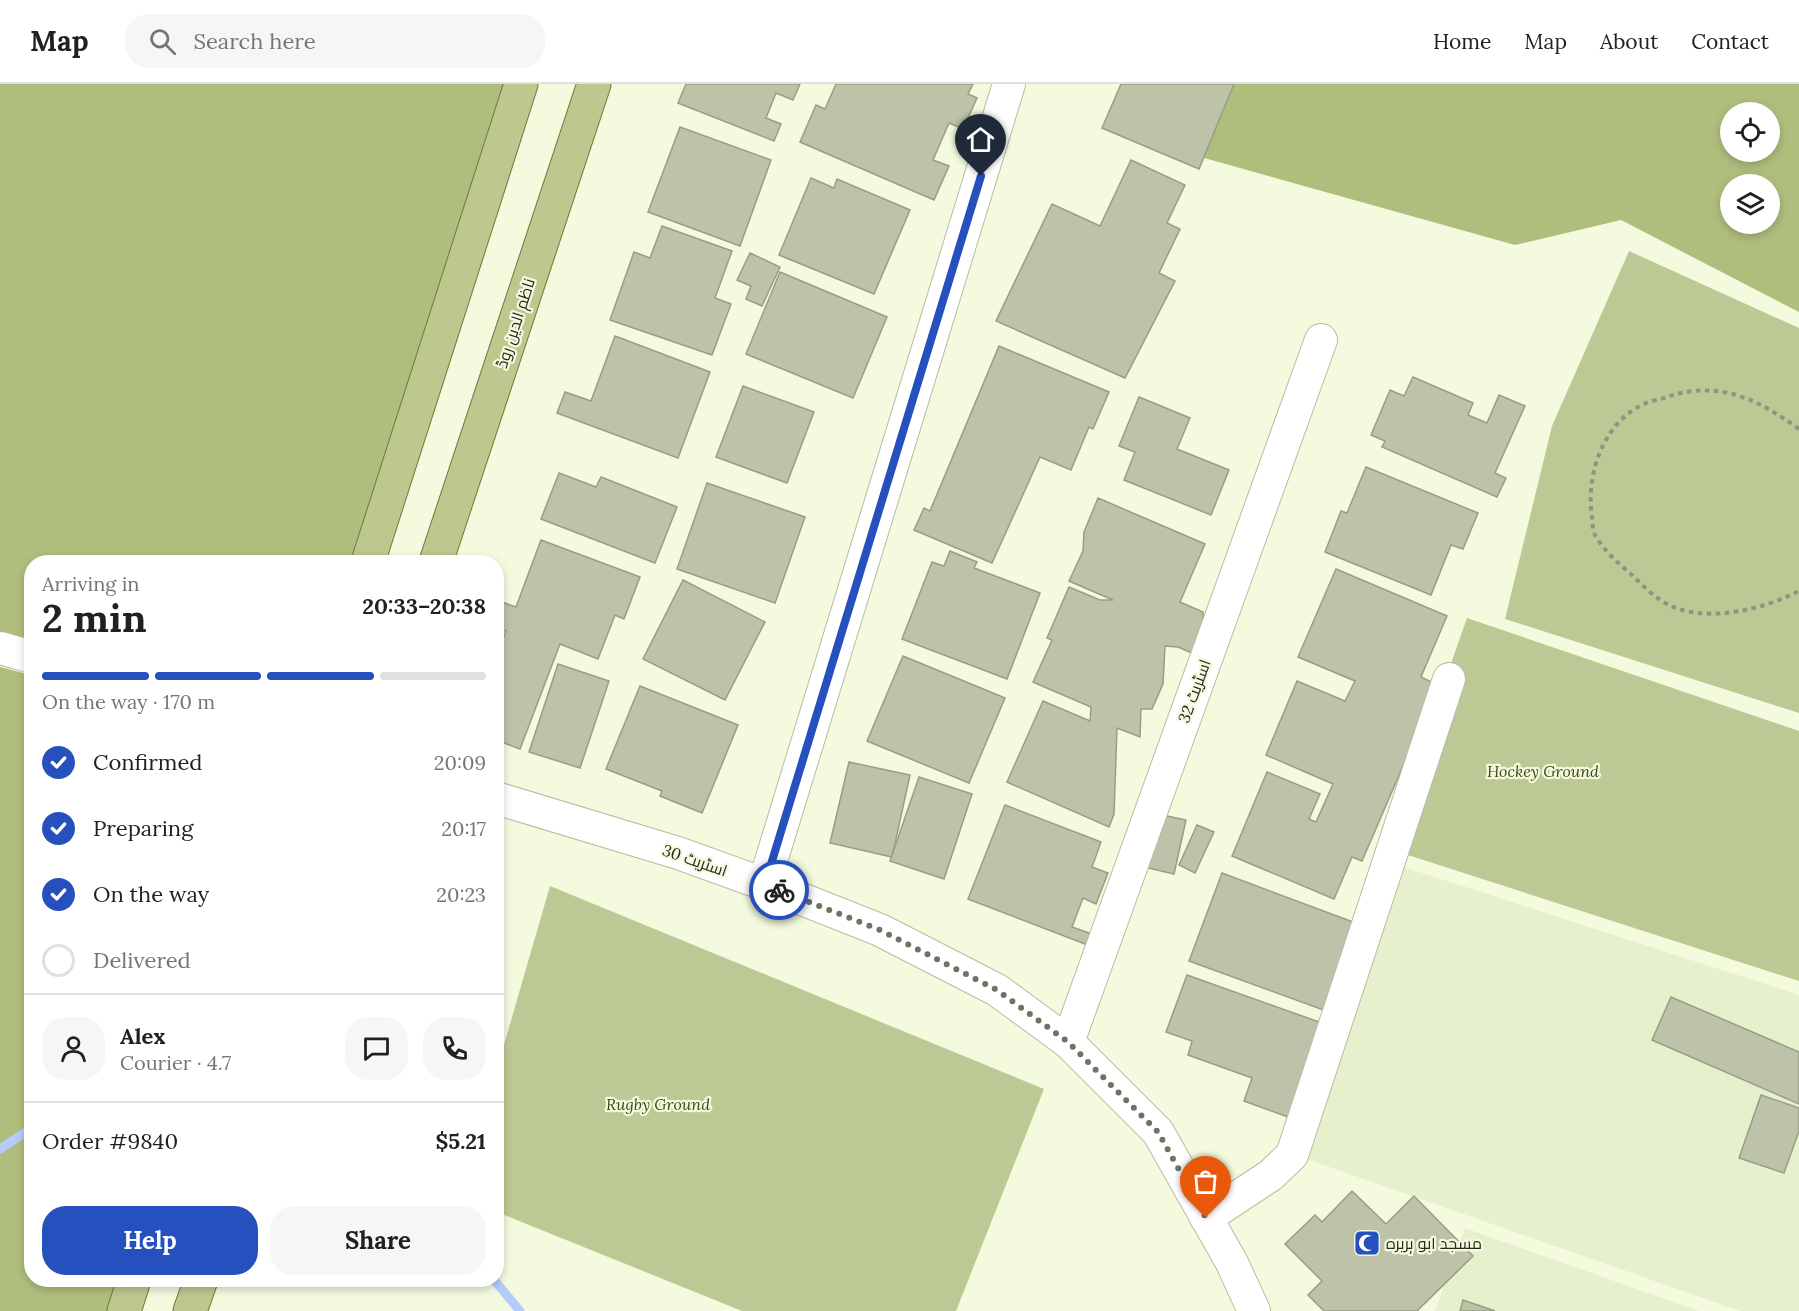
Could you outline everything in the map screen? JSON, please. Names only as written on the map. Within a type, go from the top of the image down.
[{"type":"main road","points":[[370,555],[521,84]]},
{"type":"main road","name":"ناظم الدین روڈ","points":[[438,555],[594,84]]},
{"type":"main road","points":[[124,1311],[132,1287]]},
{"type":"main road","points":[[190,1311],[199,1287]]},
{"type":"street","points":[[765,884],[1009,84]]},
{"type":"street","name":"اسٹریٹ 32","points":[[1068,1042],[1321,340]]},
{"type":"street","points":[[0,648],[24,655]]},
{"type":"street","points":[[1206,1218],[1271,1174],[1292,1155],[1449,679]]},
{"type":"street","name":"اسٹریٹ 30","points":[[504,800],[678,854],[765,884],[880,930],[997,990],[1068,1042],[1158,1132],[1232,1263],[1254,1311]]},
{"type":"path","points":[[1799,429],[1770,408],[1739,395],[1706,388],[1675,394],[1638,406],[1612,429],[1595,462],[1589,498],[1594,534],[1614,559],[1671,606],[1705,615],[1779,602],[1799,591]]},
{"type":"shaded area","points":[[1382,860],[1799,995],[1799,1311],[1740,1311],[1298,1156]]},
{"type":"shaded area","points":[[1465,1228],[1699,1311],[1435,1311]]},
{"type":"green space","points":[[0,84],[504,84],[353,555],[24,555],[24,641],[0,633]]},
{"type":"green space","points":[[1205,84],[1799,84],[1799,312],[1621,220],[1515,245],[1190,154]]},
{"type":"green space","points":[[1629,251],[1799,328],[1799,713],[1505,619],[1552,426]]},
{"type":"green space","name":"Hockey Ground","points":[[1467,618],[1799,731],[1799,981],[1386,848]]},
{"type":"green space","points":[[0,667],[24,673],[24,1287],[123,1287],[114,1311],[0,1311]]},
{"type":"green space","name":"Rugby Ground","points":[[550,886],[1044,1089],[956,1311],[742,1311],[504,1215],[504,1045]]},
{"type":"building","points":[[686,84],[800,84],[793,100],[776,93],[766,118],[781,124],[774,141],[678,103]]},
{"type":"building","points":[[836,84],[973,84],[968,94],[977,98],[963,129],[949,123],[933,160],[949,166],[934,200],[800,142],[816,105],[825,109]]},
{"type":"building","points":[[1121,84],[1234,84],[1199,169],[1102,128]]},
{"type":"building","points":[[680,127],[771,160],[740,246],[648,212]]},
{"type":"building","points":[[1131,160],[1185,185],[1167,223],[1180,229],[1159,273],[1175,281],[1125,378],[996,321],[1052,204],[1100,226]]},
{"type":"building","points":[[811,178],[834,188],[837,179],[910,210],[874,294],[779,255]]},
{"type":"building","points":[[662,226],[732,251],[715,298],[731,304],[712,355],[610,320],[634,252],[650,258]]},
{"type":"building","points":[[750,253],[780,267],[762,306],[746,299],[751,286],[737,280]]},
{"type":"building","points":[[780,272],[887,317],[853,398],[746,354]]},
{"type":"building","points":[[615,336],[710,372],[678,458],[557,413],[565,392],[591,401]]},
{"type":"building","points":[[999,346],[1109,392],[1093,429],[1089,427],[1071,470],[1040,457],[992,563],[914,530],[924,508],[930,511]]},
{"type":"building","points":[[1413,377],[1473,403],[1468,415],[1487,423],[1499,395],[1525,406],[1495,473],[1506,478],[1497,497],[1382,447],[1385,441],[1371,435],[1390,390],[1404,396]]},
{"type":"building","points":[[743,386],[814,412],[787,483],[716,457]]},
{"type":"building","points":[[1139,397],[1190,418],[1177,449],[1229,470],[1211,515],[1124,480],[1135,452],[1119,446]]},
{"type":"building","points":[[1366,467],[1478,513],[1463,549],[1451,545],[1431,595],[1325,552],[1341,511],[1347,513]]},
{"type":"building","points":[[559,473],[596,487],[601,477],[677,507],[655,563],[541,519]]},
{"type":"building","points":[[707,483],[805,517],[775,603],[677,569]]},
{"type":"building","points":[[1098,498],[1205,544],[1180,602],[1203,612],[1203,629],[1192,653],[1178,647],[1165,646],[1163,684],[1152,709],[1141,709],[1140,737],[1117,728],[1114,814],[1109,827],[1007,782],[1043,701],[1090,721],[1091,707],[1033,682],[1052,640],[1047,638],[1069,587],[1100,600],[1113,600],[1069,581],[1083,551],[1084,532]]},
{"type":"building","points":[[541,540],[640,577],[624,619],[615,615],[598,659],[560,644],[520,749],[504,743],[504,636],[506,631],[504,630],[504,603],[516,607]]},
{"type":"building","points":[[950,551],[977,562],[974,568],[1040,593],[1007,679],[902,639],[932,562],[944,566]]},
{"type":"building","points":[[1336,569],[1447,616],[1421,677],[1438,685],[1362,861],[1352,857],[1334,899],[1232,856],[1267,772],[1320,794],[1309,819],[1316,822],[1333,784],[1266,755],[1297,681],[1345,701],[1355,681],[1298,657]]},
{"type":"building","points":[[683,580],[765,622],[725,700],[643,659]]},
{"type":"building","points":[[903,656],[1005,698],[969,783],[867,741]]},
{"type":"building","points":[[558,664],[609,681],[580,768],[529,752]]},
{"type":"building","points":[[640,686],[738,725],[702,813],[660,796],[662,791],[606,769]]},
{"type":"building","points":[[849,762],[910,775],[892,857],[830,843]]},
{"type":"building","points":[[919,777],[972,794],[944,879],[890,861]]},
{"type":"building","points":[[1005,805],[1101,842],[1092,867],[1108,873],[1096,904],[1083,898],[1072,927],[1103,938],[1098,949],[968,899]]},
{"type":"building","points":[[1153,813],[1186,820],[1174,874],[1140,866]]},
{"type":"building","points":[[1197,825],[1214,832],[1195,873],[1179,865]]},
{"type":"building","points":[[1222,873],[1361,925],[1329,1012],[1189,961]]},
{"type":"building","points":[[1187,975],[1322,1023],[1288,1117],[1244,1101],[1252,1078],[1188,1055],[1192,1041],[1166,1032]]},
{"type":"building","points":[[1671,997],[1799,1052],[1799,1104],[1652,1040]]},
{"type":"building","points":[[1761,1095],[1799,1108],[1799,1131],[1784,1173],[1739,1158]]},
{"type":"building","name":"مسجد ابو ہریرہ","points":[[1352,1191],[1386,1224],[1414,1196],[1473,1256],[1417,1311],[1324,1311],[1308,1295],[1322,1281],[1285,1244],[1315,1215],[1322,1222]]},
{"type":"building","points":[[1463,1300],[1495,1311],[1460,1311]]},
{"type":"waterway","points":[[0,1149],[24,1133]]},
{"type":"waterway","points":[[500,1287],[520,1311]]},
{"type":"way so far","points":[[779,890],[880,930],[997,990],[1068,1042],[1158,1132],[1206,1218]]},
{"type":"place","name":"مسجد ابو ہریرہ","points":[[1367,1243]]},
{"type":"route","points":[[779,890],[765,884],[981,176]]}]
